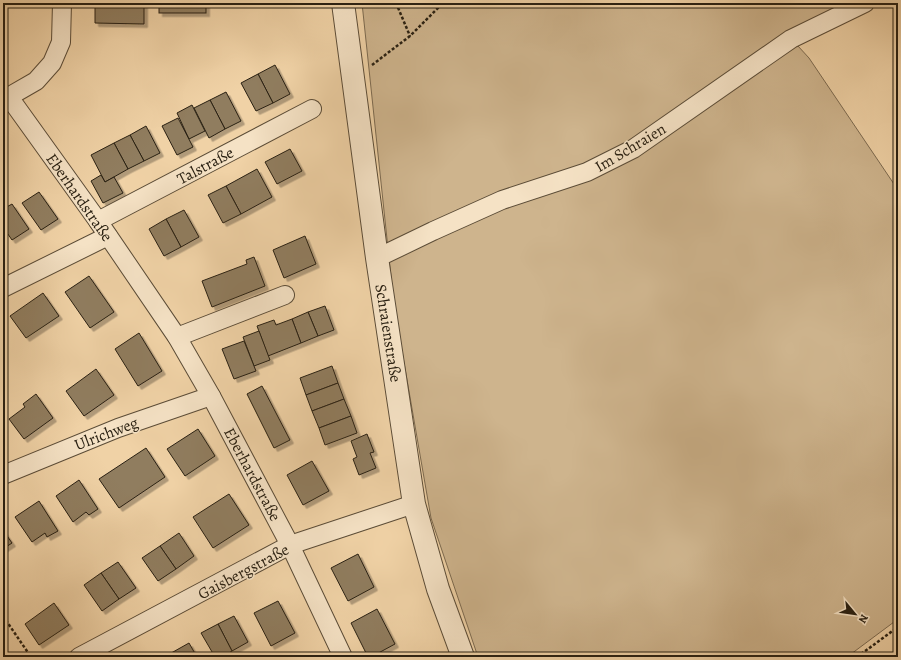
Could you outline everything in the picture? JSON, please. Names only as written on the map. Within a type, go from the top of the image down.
[{"type":"street","points":[[6,98],[36,81],[52,63],[61,42],[62,3]]},
{"type":"street","name":"Schraienstraße","points":[[343,3],[377,258],[414,504],[438,589],[463,657]]},
{"type":"street","name":"Im Schraien","points":[[377,258],[502,200],[587,172],[633,149],[791,39],[865,3]]},
{"type":"street","name":"Eberhardstraße","points":[[6,98],[98,221],[177,337],[211,396],[290,545],[343,657]]},
{"type":"street","name":"Talstraße","points":[[98,221],[312,109]]},
{"type":"street","points":[[3,288],[108,236]]},
{"type":"street","points":[[177,337],[285,295]]},
{"type":"street","name":"Ulrichweg","points":[[3,475],[118,428],[211,396]]},
{"type":"street","name":"Gaisbergstraße","points":[[79,657],[290,545],[414,504]]},
{"type":"path","points":[[396,3],[410,36]]},
{"type":"path","points":[[353,80],[410,36],[443,3]]},
{"type":"path","points":[[3,616],[31,657]]},
{"type":"path","points":[[858,657],[898,627]]},
{"type":"shaded area","points":[[362,3],[849,3],[787,34],[809,58],[898,190],[898,619],[847,657],[478,657],[431,518],[394,305]]},
{"type":"building","points":[[95,3],[144,3],[144,24],[95,23]]},
{"type":"building","points":[[159,3],[206,3],[206,13],[159,13]]},
{"type":"building","points":[[275,65],[290,94],[273,103],[258,74]]},
{"type":"building","points":[[258,74],[273,103],[256,111],[241,83]]},
{"type":"building","points":[[226,92],[241,121],[225,129],[210,100]]},
{"type":"building","points":[[210,100],[225,129],[209,138],[194,108]]},
{"type":"building","points":[[192,105],[205,131],[189,139],[177,113]]},
{"type":"building","points":[[178,118],[193,147],[177,155],[162,126]]},
{"type":"building","points":[[146,126],[160,153],[144,161],[130,135]]},
{"type":"building","points":[[130,135],[144,161],[128,169],[114,143]]},
{"type":"building","points":[[114,143],[128,169],[105,182],[91,155]]},
{"type":"building","points":[[290,149],[302,171],[277,184],[265,162]]},
{"type":"building","points":[[257,169],[272,197],[241,214],[226,186]]},
{"type":"building","points":[[101,175],[105,182],[114,177],[123,193],[103,203],[91,181]]},
{"type":"building","points":[[226,186],[241,214],[223,223],[208,195]]},
{"type":"building","points":[[39,192],[58,219],[41,230],[22,203]]},
{"type":"building","points":[[12,204],[29,229],[12,240],[3,227],[3,209]]},
{"type":"building","points":[[184,210],[199,237],[181,247],[166,219]]},
{"type":"building","points":[[166,219],[181,247],[164,256],[149,229]]},
{"type":"building","points":[[305,236],[316,264],[284,278],[273,250]]},
{"type":"building","points":[[254,257],[265,286],[212,307],[202,281],[247,264],[246,260]]},
{"type":"building","points":[[89,276],[114,312],[90,328],[65,292]]},
{"type":"building","points":[[43,293],[59,316],[26,338],[10,316]]},
{"type":"building","points":[[325,306],[334,330],[318,336],[308,312]]},
{"type":"building","points":[[308,312],[318,336],[301,343],[292,319]]},
{"type":"building","points":[[292,319],[301,343],[268,356],[257,326],[274,320],[276,325]]},
{"type":"building","points":[[259,331],[270,360],[254,366],[243,337]]},
{"type":"building","points":[[139,333],[162,371],[138,386],[115,349]]},
{"type":"building","points":[[244,341],[256,371],[234,379],[222,349]]},
{"type":"building","points":[[332,366],[338,383],[306,395],[300,378]]},
{"type":"building","points":[[96,369],[114,395],[84,416],[66,391]]},
{"type":"building","points":[[338,383],[344,399],[312,411],[306,395]]},
{"type":"building","points":[[262,386],[290,440],[274,448],[247,394]]},
{"type":"building","points":[[36,394],[53,418],[24,439],[9,419],[25,407],[23,404]]},
{"type":"building","points":[[344,399],[351,416],[319,428],[312,411]]},
{"type":"building","points":[[351,416],[357,433],[325,445],[319,428]]},
{"type":"building","points":[[198,429],[215,456],[185,476],[167,449]]},
{"type":"building","points":[[367,434],[374,452],[370,453],[376,468],[359,475],[353,459],[357,457],[351,441]]},
{"type":"building","points":[[146,448],[165,477],[119,508],[99,479]]},
{"type":"building","points":[[312,461],[329,491],[303,505],[287,475]]},
{"type":"building","points":[[79,480],[98,509],[89,515],[86,512],[73,522],[56,496]]},
{"type":"building","points":[[229,494],[249,525],[213,548],[193,517]]},
{"type":"building","points":[[39,501],[58,531],[47,537],[45,533],[32,542],[15,517]]},
{"type":"building","points":[[3,530],[12,543],[3,549]]},
{"type":"building","points":[[179,533],[194,556],[176,569],[160,546]]},
{"type":"building","points":[[160,546],[176,569],[158,581],[142,558]]},
{"type":"building","points":[[358,554],[374,587],[348,601],[331,568]]},
{"type":"building","points":[[118,562],[136,588],[119,599],[101,573]]},
{"type":"building","points":[[101,573],[119,599],[102,611],[84,585]]},
{"type":"building","points":[[278,601],[295,633],[271,646],[254,613]]},
{"type":"building","points":[[54,603],[69,625],[39,645],[25,624]]},
{"type":"building","points":[[377,609],[395,644],[371,657],[368,657],[351,623]]},
{"type":"building","points":[[234,616],[248,642],[232,651],[218,624]]},
{"type":"building","points":[[218,624],[232,651],[222,657],[215,657],[201,633]]},
{"type":"building","points":[[189,643],[197,657],[176,657],[173,652]]},
{"type":"building","points":[[3,648],[9,656],[8,657],[3,657]]},
{"type":"building","points":[[173,652],[176,657],[163,657]]}]
